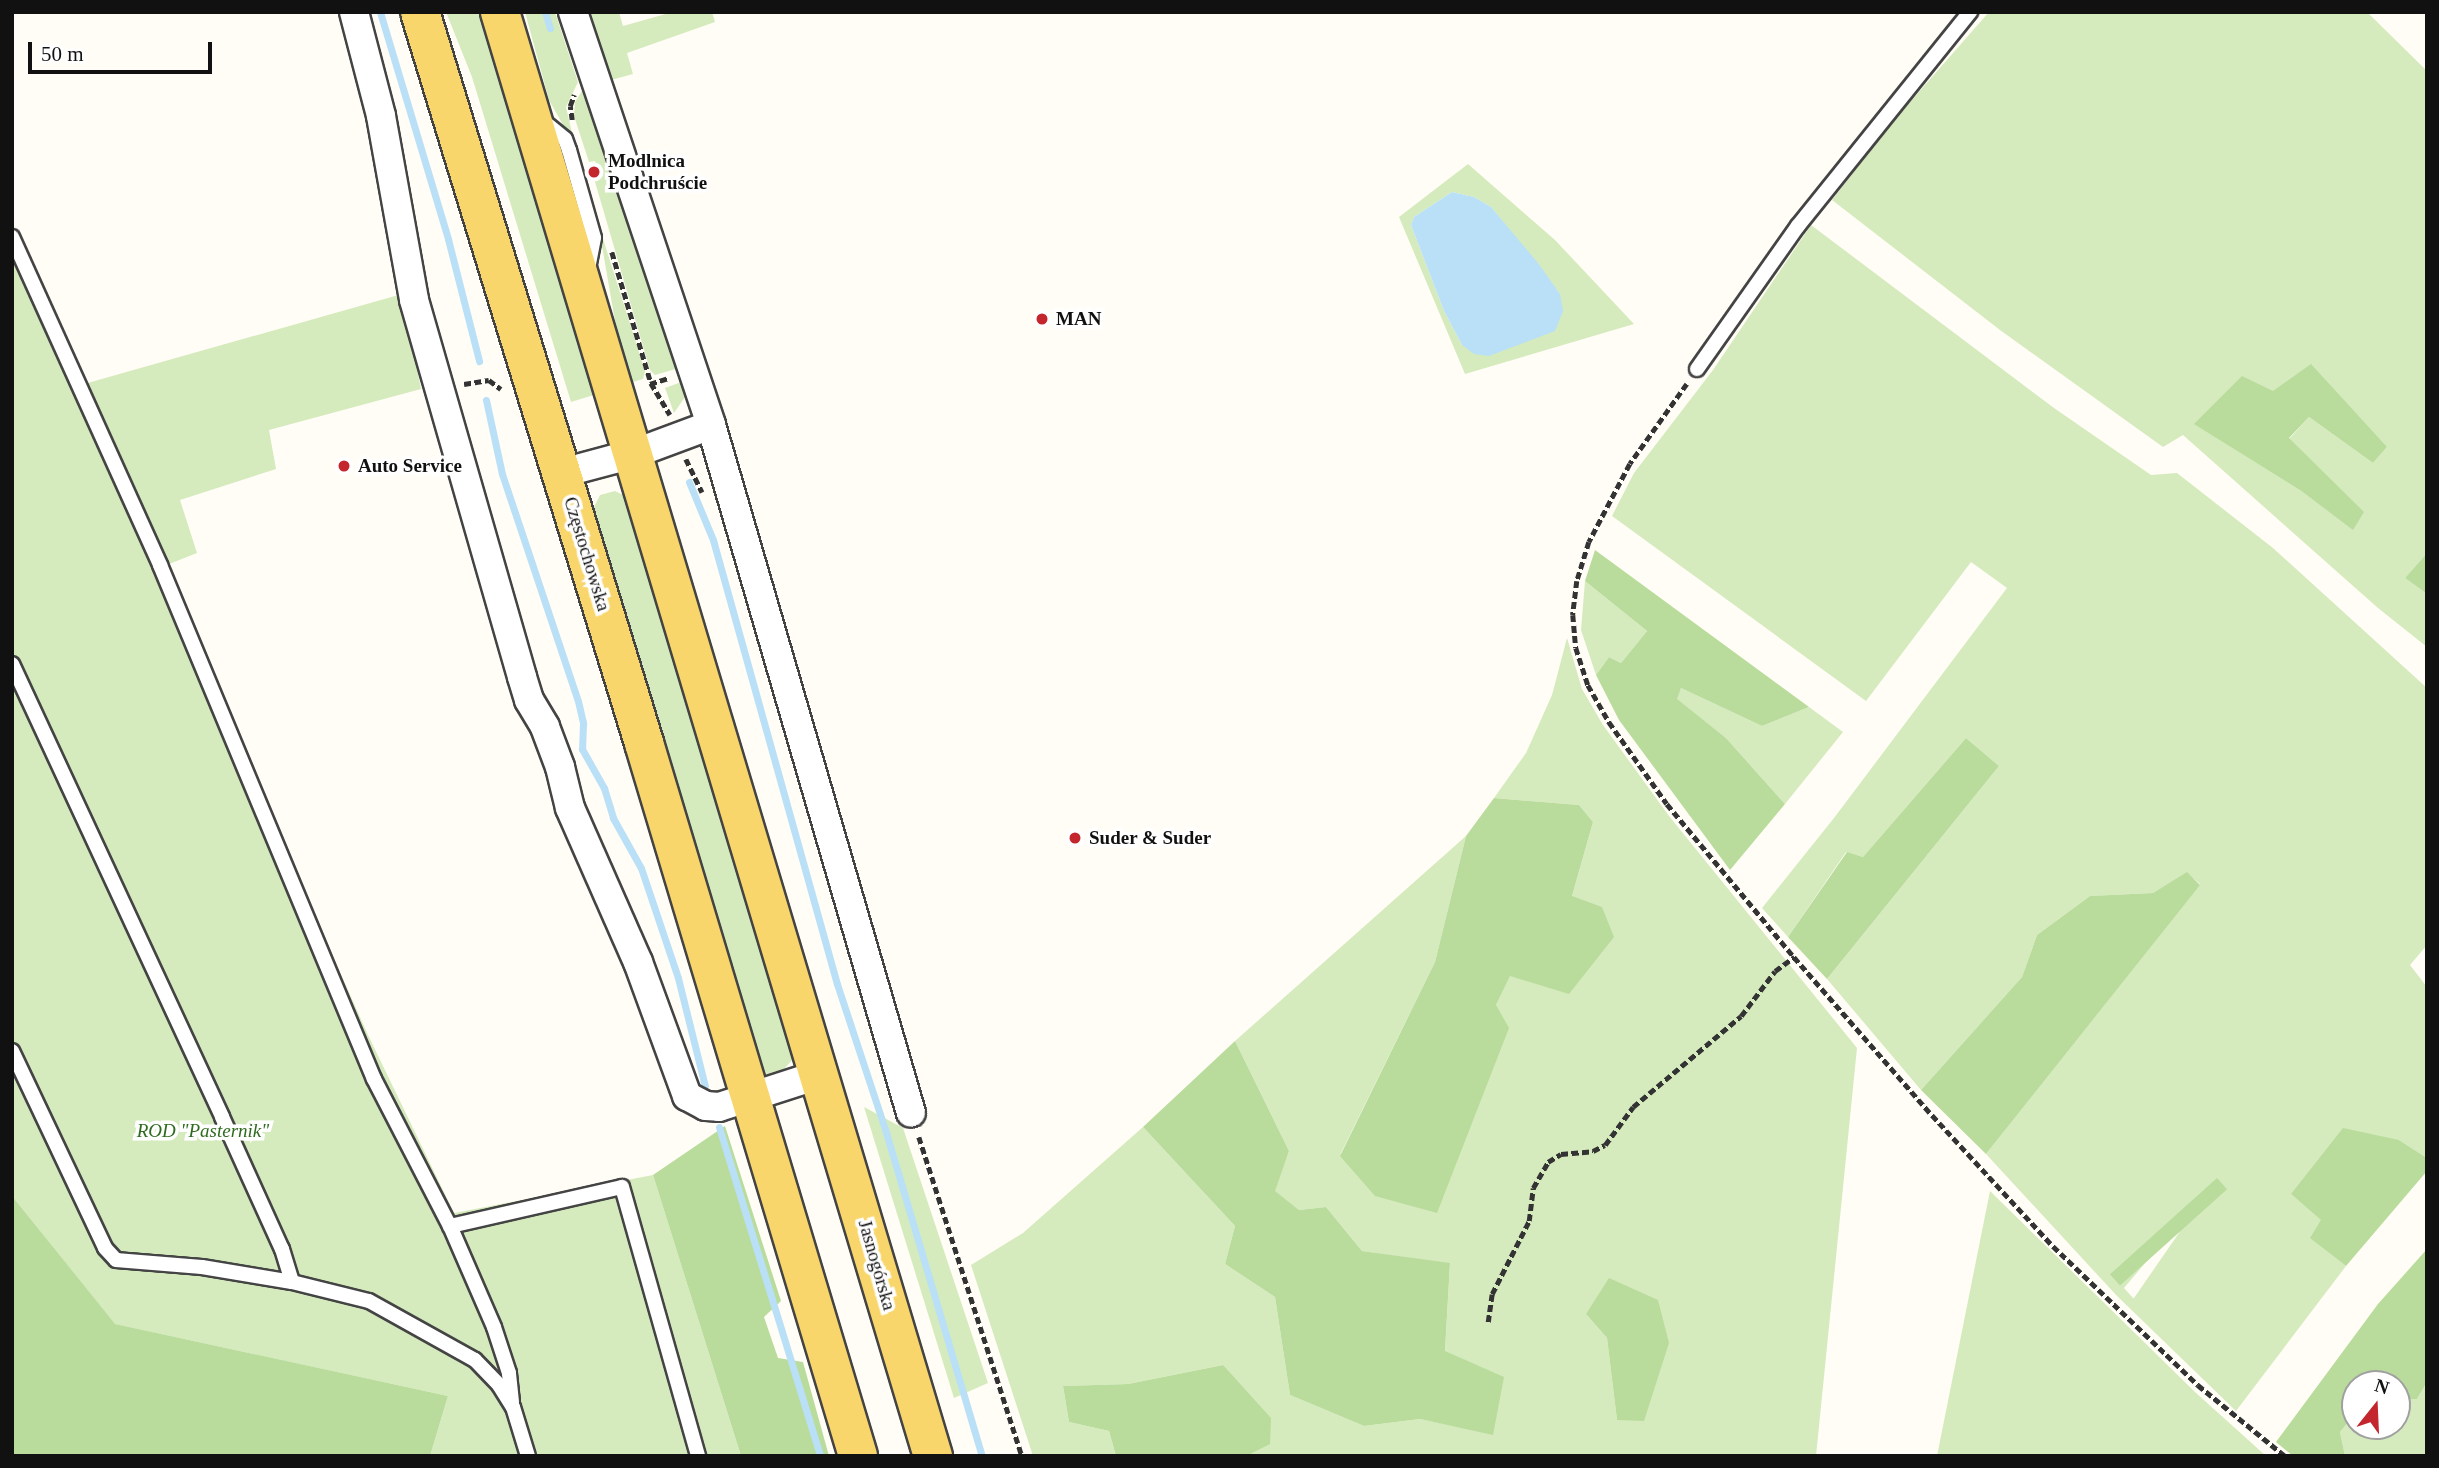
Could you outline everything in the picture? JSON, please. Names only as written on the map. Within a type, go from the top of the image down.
[{"type":"main road","name":"Częstochowska","points":[[420,12],[751,1097]]},
{"type":"main road","points":[[500,12],[821,1074]]},
{"type":"main road","name":"Jasnogórska","points":[[821,1074],[933,1456]]},
{"type":"main road","points":[[751,1097],[858,1456]]},
{"type":"street","points":[[354,12],[381,116],[414,300],[481,541],[529,700],[545,726],[560,767],[570,808],[638,962],[687,1096],[706,1106],[719,1107],[821,1074]]},
{"type":"street","points":[[573,12],[711,425],[911,1112]]},
{"type":"street","points":[[562,473],[633,454],[711,425]]},
{"type":"lane","points":[[1697,369],[1798,226],[1970,12]]},
{"type":"lane","points":[[12,237],[160,565],[374,1080],[450,1226],[494,1327],[509,1373],[513,1408],[528,1456]]},
{"type":"lane","points":[[12,664],[244,1165],[282,1249],[292,1282]]},
{"type":"lane","points":[[12,1051],[105,1248],[116,1260],[202,1267],[292,1282],[369,1301],[475,1360],[499,1385],[513,1408]]},
{"type":"lane","points":[[450,1226],[622,1187],[698,1456]]},
{"type":"path","points":[[1697,369],[1630,464],[1590,542],[1577,581],[1573,615],[1576,648],[1588,685],[1667,804],[1794,957],[1932,1115],[2053,1246],[2198,1385],[2285,1456]]},
{"type":"path","points":[[1488,1322],[1492,1294],[1529,1221],[1533,1188],[1548,1161],[1561,1154],[1593,1151],[1605,1145],[1633,1107],[1741,1016],[1775,971],[1794,957]]},
{"type":"path","points":[[911,1112],[1022,1456]]},
{"type":"green space","points":[[446,12],[482,12],[597,394],[571,402],[472,77]]},
{"type":"green space","points":[[525,12],[555,12],[578,82],[566,107],[575,146],[549,100]]},
{"type":"green space","points":[[588,12],[619,12],[623,26],[673,12],[712,12],[715,22],[627,53],[633,74],[611,80]]},
{"type":"green space","points":[[1989,12],[2367,12],[2427,71],[2427,553],[2405,578],[2427,594],[2427,647],[2378,608],[2183,435],[2163,447],[2000,330],[1832,200],[1896,118]],"holes":[[[2242,377],[2387,447],[2373,463],[2309,417],[2289,439],[2363,512],[2353,529],[2300,490]]]},
{"type":"green space","points":[[585,86],[594,126],[679,368],[655,375],[650,370],[593,175],[599,172],[595,161],[589,162],[574,116],[575,102]]},
{"type":"green space","points":[[1468,164],[1555,240],[1634,324],[1465,374],[1399,217]],"holes":[[[1452,192],[1474,197],[1491,207],[1560,294],[1462,345],[1444,311],[1411,225],[1414,217]]]},
{"type":"green space","points":[[598,223],[645,371],[643,379],[626,384]]},
{"type":"green space","points":[[1811,225],[2054,408],[2151,475],[2177,473],[2273,548],[2427,688],[2427,945],[2410,965],[2427,987],[2427,1158],[2399,1140],[2291,1194],[2322,1220],[2311,1238],[2346,1266],[2236,1411],[2117,1296],[1986,1154],[2200,884],[2187,873],[2153,893],[2090,896],[2037,935],[2022,977],[1921,1090],[1827,979],[1999,766],[1966,738],[1863,857],[1846,852],[1788,937],[1762,908],[1834,818],[2007,588],[1971,562],[1866,701],[1612,516],[1634,473],[1713,370]],"holes":[[[2217,1178],[2134,1298],[2124,1288]]]},
{"type":"green space","name":"ROD \"Pasternik\"","points":[[12,242],[77,386],[402,294],[421,389],[269,430],[276,469],[180,500],[197,553],[159,568],[368,1035],[454,1213],[653,1175],[741,1456],[430,1456],[448,1396],[114,1324],[12,1196]]},
{"type":"green space","points":[[2311,364],[2387,447],[2373,463],[2309,417],[2289,438],[2364,512],[2353,530],[2300,490],[2194,424],[2242,376],[2273,391]]},
{"type":"green space","points":[[684,381],[685,397],[674,413],[665,388]]},
{"type":"green space","points":[[615,491],[625,496],[795,1057],[784,1069],[763,1075],[594,517],[593,509],[600,495]]},
{"type":"green space","points":[[1595,550],[1809,707],[1762,726],[1681,688],[1677,699],[1726,738],[1785,804],[1730,870],[1619,720],[1596,675],[1609,657],[1621,663],[1647,631],[1585,581]]},
{"type":"green space","points":[[2427,553],[2427,594],[2405,578]]},
{"type":"green space","points":[[1585,581],[1647,631],[1621,663],[1609,657],[1596,675],[1581,630]]},
{"type":"green space","points":[[1567,638],[1582,689],[1603,725],[1669,816],[1857,1048],[1816,1456],[1246,1456],[1223,1365],[1128,1384],[1063,1386],[1069,1422],[1109,1431],[1116,1456],[1033,1456],[971,1265],[1023,1233],[1143,1127],[1235,1226],[1225,1264],[1275,1297],[1290,1395],[1364,1426],[1420,1419],[1493,1434],[1445,1352],[1450,1264],[1362,1251],[1326,1207],[1299,1210],[1274,1191],[1289,1151],[1235,1041],[1466,836],[1435,962],[1340,1155],[1496,1005],[1510,975],[1572,896],[1593,822],[1579,805],[1494,798],[1526,753],[1552,695]],"holes":[[[1586,1314],[1669,1343],[1617,1420],[1607,1338]]]},
{"type":"green space","points":[[1681,688],[1762,726],[1809,707],[1843,732],[1785,804],[1726,738],[1676,699]]},
{"type":"green space","points":[[1966,738],[1999,766],[1827,979],[1788,937],[1847,852],[1863,857]]},
{"type":"green space","points":[[1494,798],[1579,805],[1593,822],[1572,896],[1602,907],[1614,937],[1569,994],[1510,976],[1496,1005],[1509,1028],[1437,1213],[1375,1196],[1340,1156],[1435,962],[1466,836]]},
{"type":"green space","points":[[2187,872],[2200,885],[1986,1154],[1921,1090],[2022,977],[2037,935],[2090,896],[2153,893]]},
{"type":"green space","points":[[1235,1041],[1289,1151],[1275,1191],[1299,1210],[1326,1207],[1362,1251],[1450,1263],[1445,1351],[1504,1377],[1493,1435],[1420,1419],[1364,1426],[1290,1395],[1275,1297],[1225,1264],[1235,1226],[1143,1127]]},
{"type":"green space","points":[[864,1107],[903,1128],[988,1383],[954,1398]]},
{"type":"green space","points":[[725,1126],[781,1301],[764,1317],[778,1358],[803,1362],[829,1456],[741,1456],[653,1175]]},
{"type":"green space","points":[[2343,1128],[2399,1140],[2427,1158],[2427,1171],[2346,1266],[2310,1238],[2321,1220],[2291,1194]]},
{"type":"green space","points":[[2217,1178],[2227,1189],[2120,1286],[2110,1274]]},
{"type":"green space","points":[[1990,1191],[2195,1392],[2266,1456],[1937,1456]]},
{"type":"green space","points":[[12,1196],[115,1324],[448,1396],[430,1456],[12,1456]]},
{"type":"green space","points":[[2427,1249],[2427,1382],[2417,1399],[2411,1399],[2411,1370],[2341,1370],[2340,1432],[2345,1456],[2293,1456],[2276,1442],[2378,1304]]},
{"type":"green space","points":[[1609,1278],[1658,1300],[1669,1343],[1644,1421],[1617,1420],[1607,1338],[1586,1314]]},
{"type":"green space","points":[[1223,1365],[1271,1418],[1270,1444],[1246,1456],[1116,1456],[1109,1431],[1069,1422],[1063,1386],[1128,1384]]},
{"type":"green space","points":[[2427,1382],[2427,1456],[2345,1456],[2342,1440],[2411,1440],[2411,1399],[2417,1399]]},
{"type":"water","points":[[1452,192],[1474,197],[1491,207],[1538,263],[1560,294],[1563,311],[1555,331],[1489,356],[1474,354],[1462,345],[1444,311],[1411,225],[1414,217]]},
{"type":"waterway","points":[[380,12],[448,239],[479,361]]},
{"type":"waterway","points":[[545,12],[550,28]]},
{"type":"waterway","points":[[486,400],[502,474],[578,701],[583,723],[582,749],[604,788],[613,818],[641,868],[678,978],[705,1086]]},
{"type":"waterway","points":[[689,482],[713,540],[837,984],[885,1129],[982,1456]]},
{"type":"waterway","points":[[719,1127],[820,1456]]},
{"type":"place","name":"Modlnica Podchruście","points":[[594,172]]},
{"type":"place","name":"MAN","points":[[1042,319]]},
{"type":"place","name":"Auto Service","points":[[344,466]]},
{"type":"place","name":"Suder & Suder","points":[[1075,838]]}]
